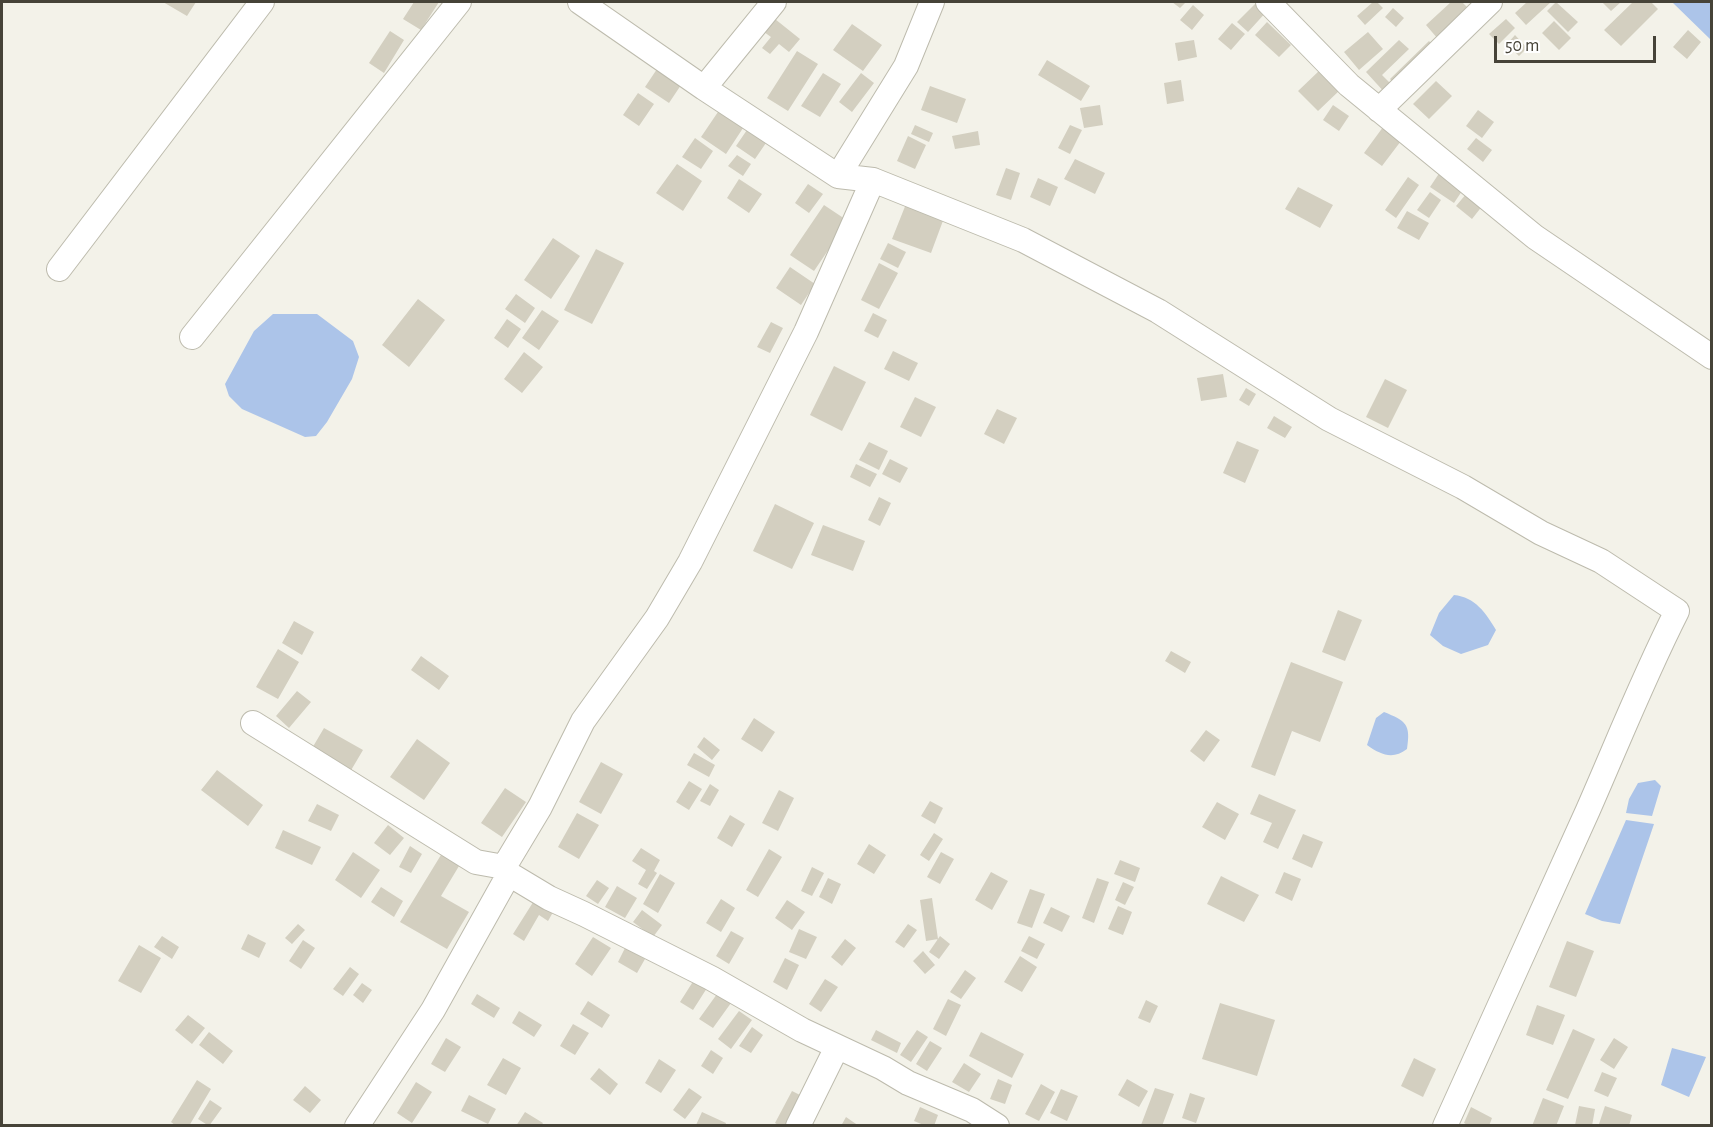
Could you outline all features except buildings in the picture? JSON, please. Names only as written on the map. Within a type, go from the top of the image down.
[{"type":"street","points":[[59,269],[262,2]]},
{"type":"street","points":[[192,337],[459,2]]},
{"type":"street","points":[[580,2],[704,88],[838,176],[873,180],[1023,240],[1158,311],[1329,419],[1463,487],[1540,533],[1602,561],[1677,611],[1657,650],[1587,812],[1445,1125]]},
{"type":"street","points":[[704,88],[774,2]]},
{"type":"street","points":[[838,176],[906,66],[932,2]]},
{"type":"street","points":[[1268,2],[1349,85],[1535,237],[1712,357]]},
{"type":"street","points":[[1379,110],[1490,2]]},
{"type":"street","points":[[357,1125],[433,1010],[584,721],[657,618],[690,562],[806,332],[873,180]]},
{"type":"street","points":[[253,723],[476,862],[507,870],[549,898],[711,978],[908,1083],[972,1110],[997,1125]]},
{"type":"street","points":[[798,1125],[837,1047]]},
{"type":"water","points":[[1672,2],[1711,2],[1711,40]]},
{"type":"water","points":[[273,314],[317,314],[353,341],[359,357],[352,379],[327,422],[316,436],[305,437],[242,409],[229,396],[225,384],[254,331]]},
{"type":"water","points":[[1454,595],[1474,602],[1488,618],[1496,630],[1488,645],[1461,654],[1443,646],[1430,635],[1439,613]]},
{"type":"water","points":[[1384,712],[1402,721],[1407,729],[1407,749],[1397,754],[1382,754],[1367,745],[1376,718]]},
{"type":"water","points":[[1655,780],[1661,786],[1652,816],[1626,813],[1629,799],[1638,783]]},
{"type":"water","points":[[1626,820],[1654,824],[1620,924],[1602,921],[1585,914]]},
{"type":"water","points":[[1672,1048],[1706,1057],[1689,1097],[1661,1085]]}]
